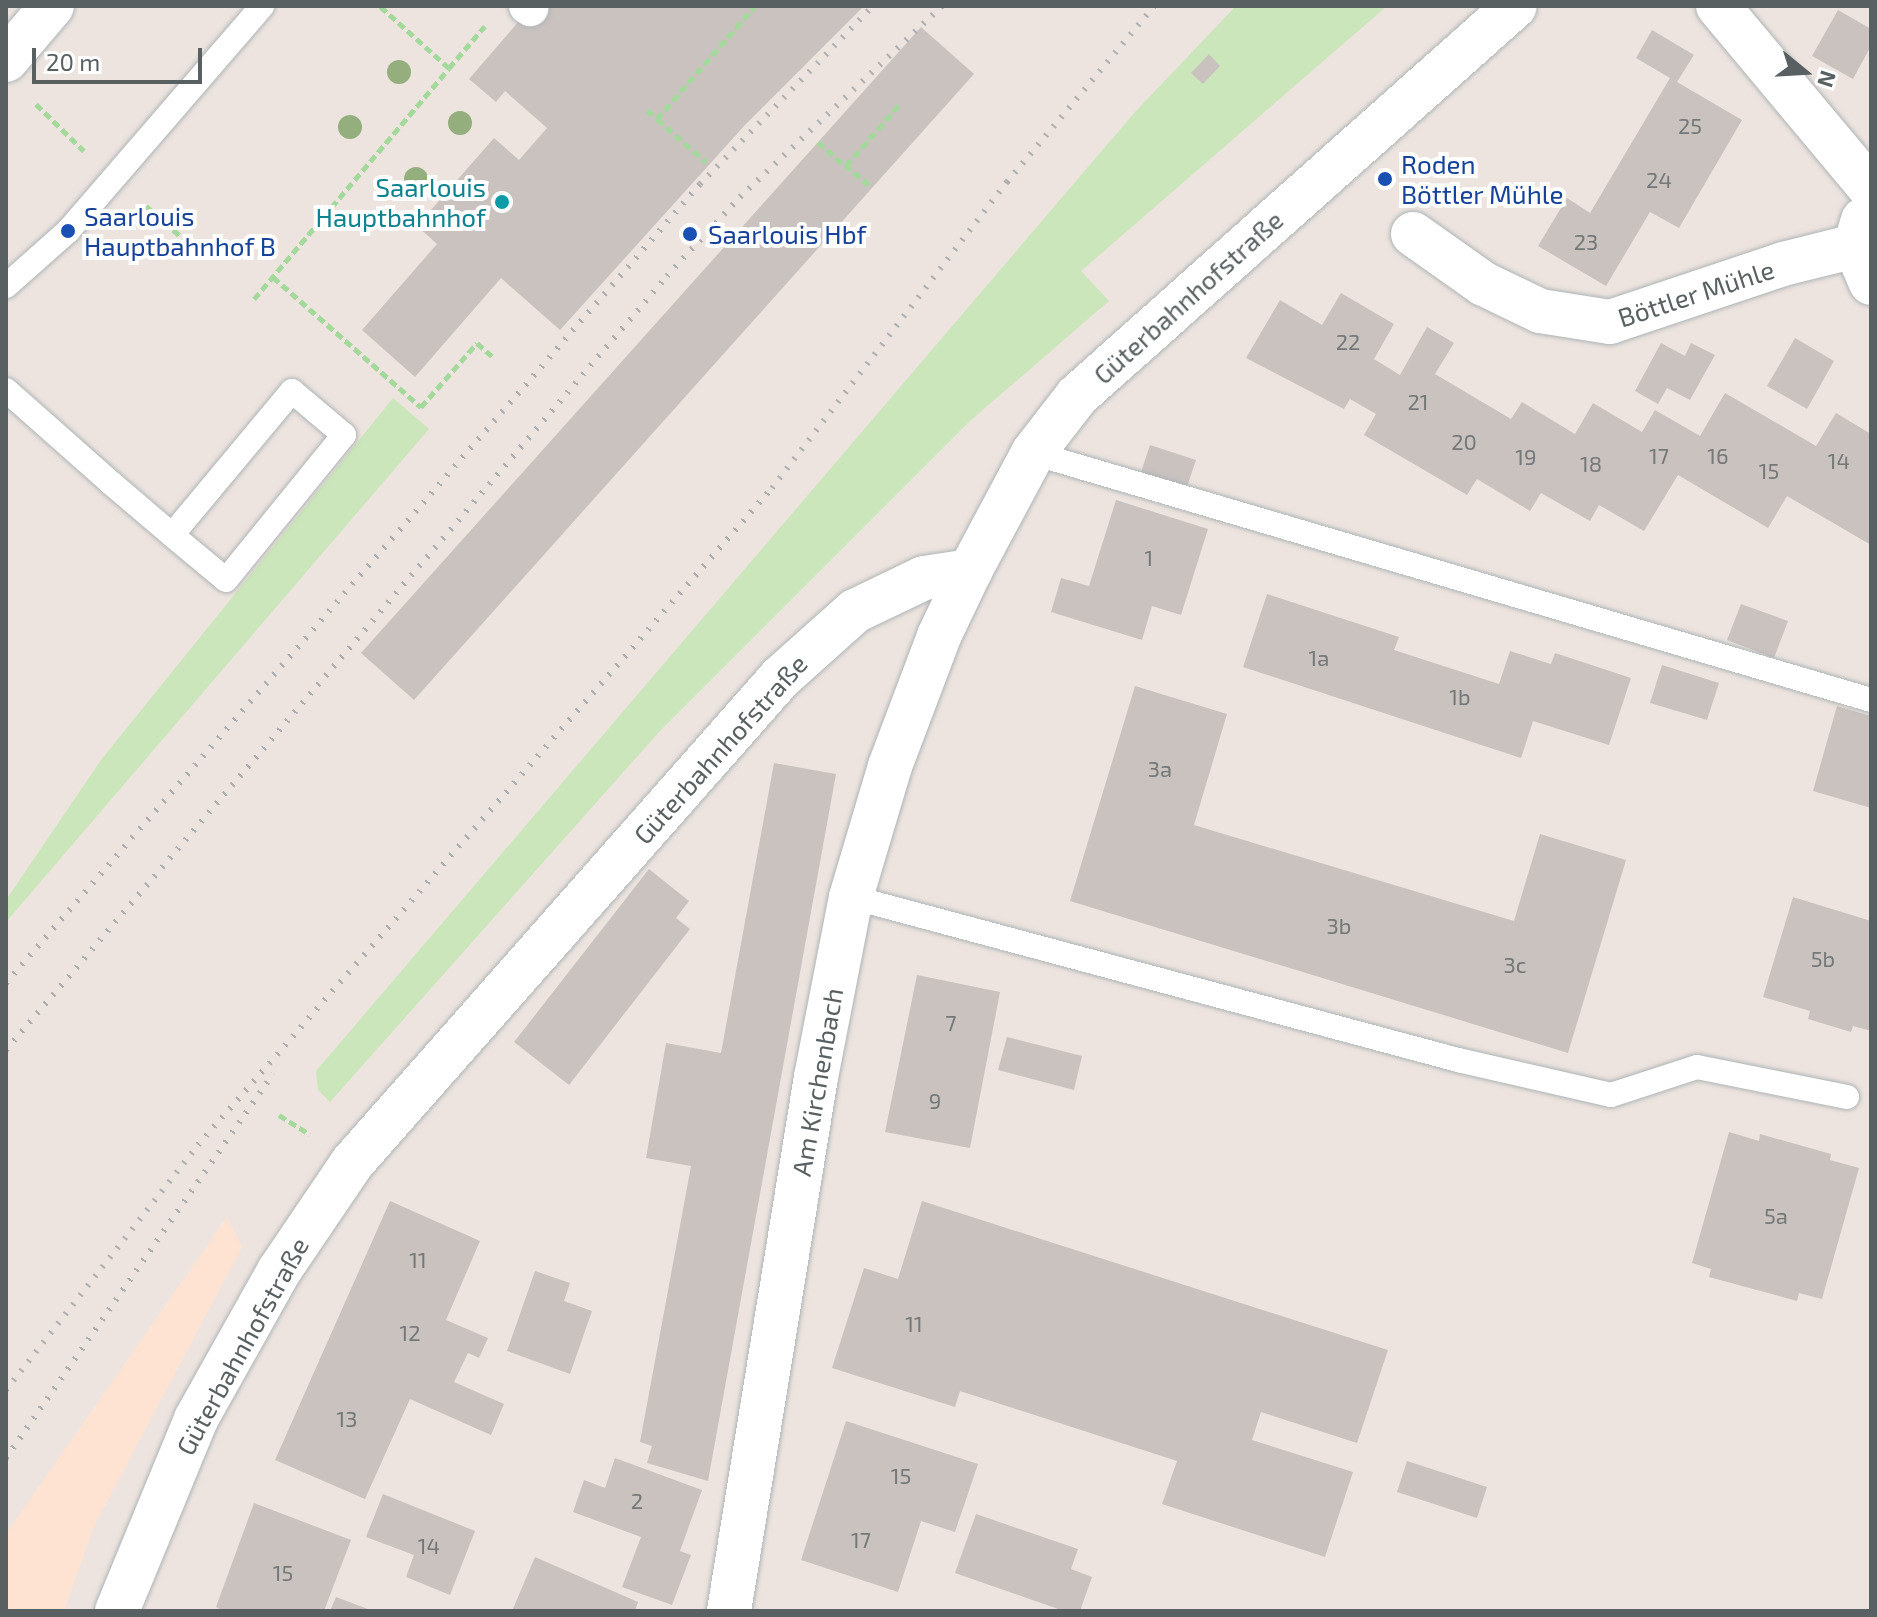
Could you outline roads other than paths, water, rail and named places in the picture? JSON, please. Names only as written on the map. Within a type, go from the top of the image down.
[{"type":"street","points":[[6,60],[52,6]]},
{"type":"street","name":"Güterbahnhofstraße","points":[[117,1611],[196,1419],[279,1271],[352,1163],[780,678],[855,611],[924,578],[970,571],[1033,453],[1077,396],[1162,317],[1515,6]]},
{"type":"street","points":[[1718,6],[1871,189]]},
{"type":"street","name":"Böttler Mühle","points":[[1413,234],[1484,284],[1540,311],[1610,322],[1783,264],[1866,246]]},
{"type":"street","name":"Am Kirchenbach","points":[[729,1611],[816,1077],[851,897],[890,766],[939,636],[970,571]]},
{"type":"lane","points":[[6,286],[68,231],[262,6]]},
{"type":"lane","points":[[6,390],[172,535],[226,580],[344,435],[292,391],[172,535]]},
{"type":"lane","points":[[1033,453],[1871,700]]},
{"type":"lane","points":[[851,897],[1458,1060],[1611,1095],[1697,1067],[1847,1097]]},
{"type":"railway","points":[[6,983],[700,184],[873,6]]},
{"type":"railway","points":[[6,1050],[667,276],[740,197],[942,6]]},
{"type":"railway","points":[[6,1390],[198,1145],[772,488],[1007,182],[1154,6]]},
{"type":"railway","points":[[6,1458],[273,1074]]},
{"type":"place","name":"Roden Böttler Mühle","points":[[1385,179]]},
{"type":"place","name":"Saarlouis Hauptbahnhof","points":[[502,202]]},
{"type":"place","name":"Saarlouis Hauptbahnhof B","points":[[68,231]]},
{"type":"place","name":"Saarlouis Hbf","points":[[690,234]]}]
